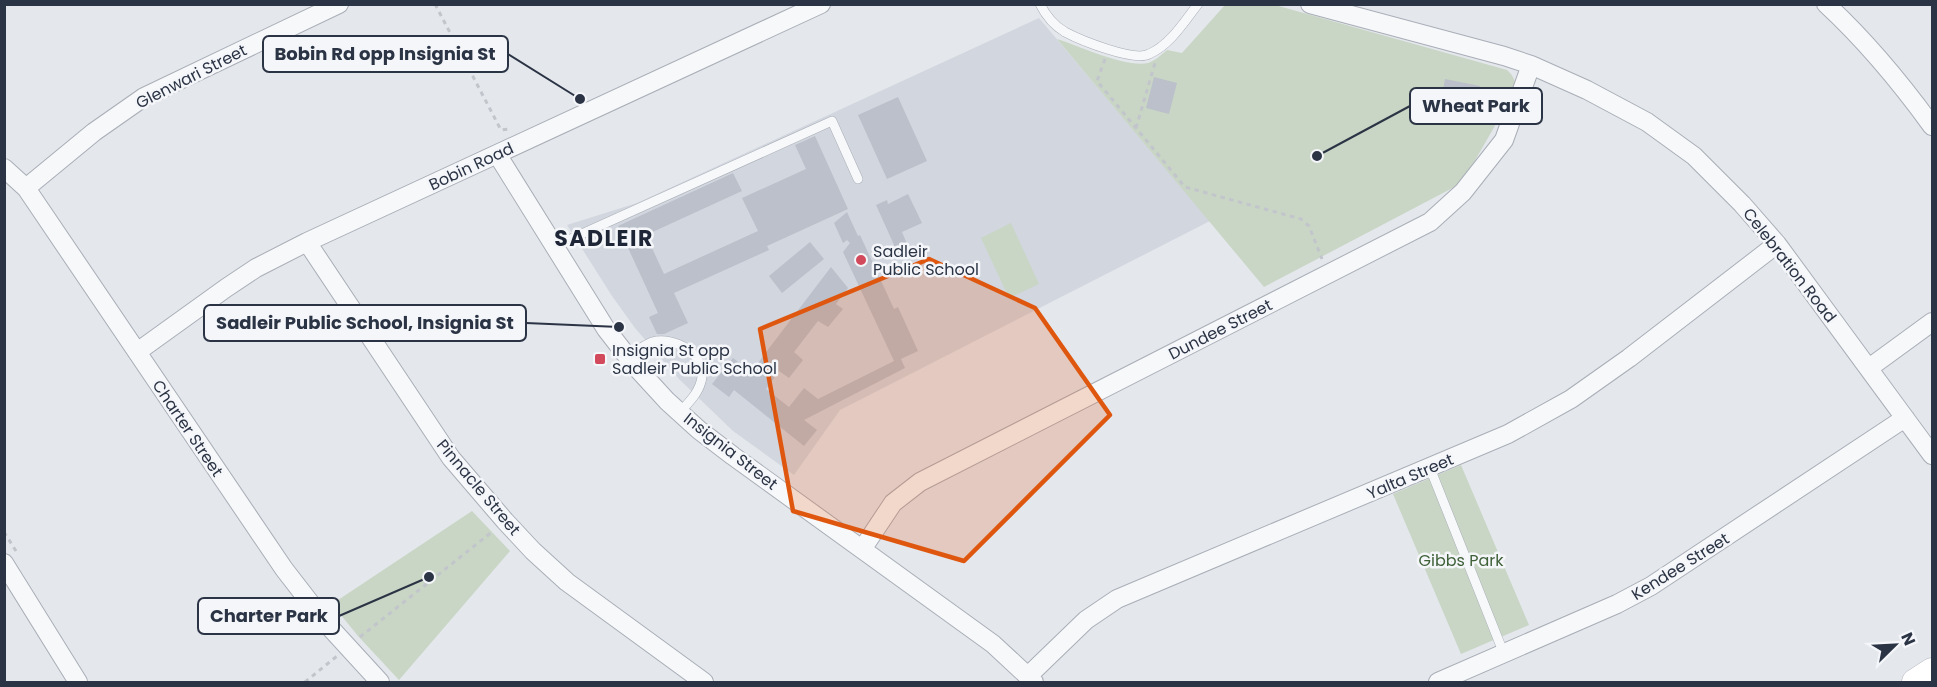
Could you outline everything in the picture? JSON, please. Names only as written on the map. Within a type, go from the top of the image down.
[{"type":"street","name":"Glenwari Street","points":[[26,188],[94,132],[144,97],[339,4]]},
{"type":"street","name":"Bobin Road","points":[[137,352],[256,268],[307,242],[821,4]]},
{"type":"street","name":"Celebration Road","points":[[1310,4],[1531,65],[1587,90],[1647,122],[1685,149],[1742,204],[1777,244],[1932,454]]},
{"type":"street","points":[[1826,4],[1901,83],[1932,126]]},
{"type":"street","name":"Dundee Street","points":[[863,548],[893,503],[920,482],[1430,222],[1463,192],[1504,140],[1531,65]]},
{"type":"street","name":"Insignia Street","points":[[497,154],[606,330],[667,401],[699,430],[993,644],[1031,679]]},
{"type":"street","name":"Charter Street","points":[[4,168],[26,188],[284,569],[339,639],[380,682]]},
{"type":"street","name":"Pinnacle Street","points":[[307,242],[451,458],[532,551],[567,582],[704,682]]},
{"type":"street","name":"Yalta Street","points":[[1031,679],[1086,620],[1117,599],[1508,434],[1571,399],[1629,358],[1777,244]]},
{"type":"street","points":[[1869,368],[1932,322]]},
{"type":"street","name":"Kendee Street","points":[[1438,682],[1617,604],[1651,586],[1905,418]]},
{"type":"street","points":[[4,563],[78,682]]},
{"type":"street","points":[[1915,682],[1932,671]]},
{"type":"lane","points":[[1040,4],[1047,18],[1064,32],[1133,57],[1147,56],[1164,45],[1198,4]]},
{"type":"lane","points":[[555,246],[832,121],[858,179]]},
{"type":"lane","points":[[628,357],[652,342],[672,342],[688,349],[700,363],[702,377],[697,393],[680,412]]},
{"type":"lane","points":[[1430,468],[1504,654]]},
{"type":"path","points":[[435,4],[501,130],[513,129]]},
{"type":"path","points":[[1108,49],[1097,81],[1185,187],[1301,219],[1309,226],[1329,273]]},
{"type":"path","points":[[1136,128],[1155,63],[1153,52]]},
{"type":"path","points":[[357,639],[497,528]]},
{"type":"path","points":[[305,682],[339,654]]},
{"type":"highlighted area","points":[[929,259],[1035,308],[1110,415],[964,561],[793,511],[760,329]]},
{"type":"shaded area","name":"Sadleir Public School","points":[[1039,18],[1210,221],[840,410],[794,475],[733,431],[680,380],[635,328],[567,225],[637,203]]},
{"type":"green space","points":[[1225,5],[1275,5],[1507,70],[1514,79],[1515,91],[1462,183],[1264,287],[1057,39],[1102,56],[1139,64],[1148,63],[1167,50],[1182,53]]},
{"type":"green space","points":[[1011,223],[1039,284],[1009,298],[981,238]]},
{"type":"green space","name":"Gibbs Park","points":[[1461,465],[1529,625],[1461,654],[1393,494]]},
{"type":"green space","points":[[472,511],[510,551],[399,680],[332,604]]},
{"type":"building","points":[[1154,77],[1177,83],[1169,114],[1146,108]]},
{"type":"building","points":[[1445,79],[1480,86],[1476,108],[1441,101]]},
{"type":"building","points":[[898,97],[927,161],[887,179],[858,115]]},
{"type":"building","points":[[815,136],[848,209],[767,246],[769,250],[674,293],[688,323],[664,334],[657,334],[649,317],[658,313],[618,226],[733,173],[742,191],[646,235],[664,274],[758,231],[742,198],[806,169],[795,145]]},
{"type":"building","points":[[908,194],[922,223],[902,232],[910,251],[899,256],[876,205],[887,200],[888,204]]},
{"type":"building","points":[[847,212],[894,309],[898,307],[918,351],[901,359],[905,368],[804,420],[817,430],[804,446],[734,390],[729,397],[712,384],[733,358],[751,372],[831,267],[848,288],[836,304],[843,309],[828,327],[818,321],[794,352],[803,360],[789,378],[779,371],[766,389],[789,407],[804,388],[818,399],[894,361],[843,252],[850,243],[847,240],[843,243],[834,223]]},
{"type":"building","points":[[810,242],[824,259],[782,293],[769,276]]},
{"type":"place","name":"Bobin Rd opp Insignia St","points":[[580,99]]},
{"type":"place","name":"Wheat Park","points":[[1317,156]]},
{"type":"place","name":"Sadleir Public School","points":[[861,260]]},
{"type":"place","name":"Sadleir Public School, Insignia St","points":[[619,327]]},
{"type":"place","name":"Insignia St opp Sadleir Public School","points":[[600,359]]},
{"type":"place","name":"Charter Park","points":[[429,577]]},
{"type":"district","name":"SADLEIR","points":[[604,238]]}]
